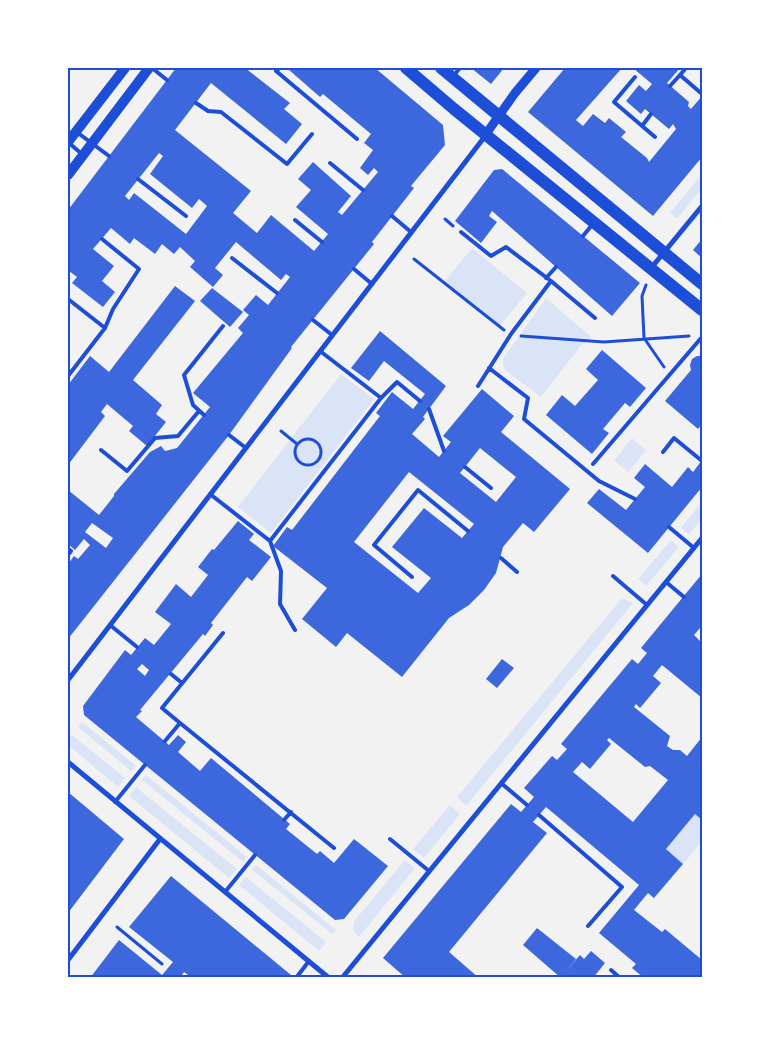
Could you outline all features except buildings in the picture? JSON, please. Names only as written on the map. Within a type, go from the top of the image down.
[{"type":"main road","points":[[68,142],[125,68]]},
{"type":"main road","points":[[68,175],[151,68]]},
{"type":"main road","points":[[406,68],[652,267],[702,310]]},
{"type":"main road","points":[[441,68],[456,72],[499,115],[702,284]]},
{"type":"street","points":[[68,680],[536,68]]},
{"type":"street","points":[[652,267],[702,206]]},
{"type":"street","points":[[342,978],[702,538]]},
{"type":"street","points":[[68,762],[329,978]]},
{"type":"street","points":[[68,960],[160,839]]},
{"type":"lane","points":[[151,68],[167,80]]},
{"type":"lane","points":[[280,68],[276,71],[358,139]]},
{"type":"lane","points":[[670,86],[686,68]]},
{"type":"lane","points":[[680,75],[702,94]]},
{"type":"lane","points":[[635,77],[614,102],[654,137]]},
{"type":"lane","points":[[196,102],[208,111],[221,112],[287,164],[312,134]]},
{"type":"lane","points":[[642,126],[651,114]]},
{"type":"lane","points":[[76,132],[109,156]]},
{"type":"lane","points":[[68,142],[83,155]]},
{"type":"lane","points":[[330,163],[362,190]]},
{"type":"lane","points":[[138,179],[186,216]]},
{"type":"lane","points":[[392,216],[411,232]]},
{"type":"lane","points":[[295,220],[322,242]]},
{"type":"lane","points":[[583,236],[595,222]]},
{"type":"lane","points":[[462,232],[491,256],[506,247],[595,318]]},
{"type":"lane","points":[[68,376],[105,328],[113,309],[139,269],[102,240]]},
{"type":"lane","points":[[232,258],[278,293]]},
{"type":"lane","points":[[546,278],[556,267]]},
{"type":"lane","points":[[354,269],[372,284]]},
{"type":"lane","points":[[478,386],[511,334],[550,281]]},
{"type":"lane","points":[[68,299],[105,328]]},
{"type":"lane","points":[[313,320],[332,335]]},
{"type":"lane","points":[[204,415],[193,406],[184,375],[223,326]]},
{"type":"lane","points":[[593,464],[702,337]]},
{"type":"lane","points":[[320,351],[381,398]]},
{"type":"lane","points":[[489,368],[528,398],[524,419],[599,481],[635,499]]},
{"type":"lane","points":[[270,541],[381,398],[397,382],[420,400]]},
{"type":"lane","points":[[429,409],[444,451]]},
{"type":"lane","points":[[101,450],[127,471],[155,438],[178,436],[199,411]]},
{"type":"lane","points":[[229,435],[246,448]]},
{"type":"lane","points":[[663,452],[674,438],[702,461]]},
{"type":"lane","points":[[465,467],[491,488]]},
{"type":"lane","points":[[412,577],[374,546],[418,490],[468,531]]},
{"type":"lane","points":[[210,494],[270,541],[281,571],[280,604],[295,630]]},
{"type":"lane","points":[[669,527],[694,548]]},
{"type":"lane","points":[[68,549],[70,552],[68,555]]},
{"type":"lane","points":[[501,558],[517,572]]},
{"type":"lane","points":[[613,576],[648,605]]},
{"type":"lane","points":[[666,582],[684,597]]},
{"type":"lane","points":[[110,625],[138,647]]},
{"type":"lane","points":[[223,634],[162,708],[334,848]]},
{"type":"lane","points":[[171,674],[182,683]]},
{"type":"lane","points":[[165,741],[180,723]]},
{"type":"lane","points":[[115,802],[145,766]]},
{"type":"lane","points":[[501,783],[528,805]]},
{"type":"lane","points":[[284,820],[291,812]]},
{"type":"lane","points":[[539,815],[622,888],[588,926]]},
{"type":"lane","points":[[390,838],[429,871]]},
{"type":"lane","points":[[225,892],[255,855]]},
{"type":"lane","points":[[296,978],[309,961]]},
{"type":"lane","points":[[611,970],[620,978]]},
{"type":"path","points":[[414,259],[500,328],[511,334],[604,342],[693,336]]},
{"type":"path","points":[[646,285],[642,296],[644,338],[670,375]]},
{"type":"path","points":[[281,432],[297,444]]},
{"type":"path","points":[[304,439],[316,441],[321,452],[318,460],[310,465],[301,464],[294,452],[297,444],[304,439]]},
{"type":"path","points":[[117,927],[162,964]]},
{"type":"shaded area","points":[[702,174],[702,188],[677,219],[670,213]]},
{"type":"shaded area","points":[[472,248],[527,293],[500,326],[445,281]]},
{"type":"shaded area","points":[[546,298],[591,337],[585,344],[582,344],[541,397],[506,371],[503,366],[503,359]]},
{"type":"shaded area","points":[[341,374],[374,399],[271,533],[238,507]]},
{"type":"shaded area","points":[[632,438],[646,450],[629,472],[614,461]]},
{"type":"shaded area","points":[[702,502],[702,518],[689,535],[681,528]]},
{"type":"shaded area","points":[[671,540],[679,547],[646,586],[638,579]]},
{"type":"shaded area","points":[[622,598],[633,603],[466,806],[457,797]]},
{"type":"shaded area","points":[[82,722],[136,766],[131,771],[78,727]]},
{"type":"shaded area","points":[[72,735],[125,778],[118,787],[68,745],[68,740]]},
{"type":"shaded area","points":[[146,775],[247,857],[243,862],[142,780]]},
{"type":"shaded area","points":[[136,787],[237,869],[229,878],[129,796]]},
{"type":"shaded area","points":[[450,805],[460,814],[424,858],[413,849]]},
{"type":"shaded area","points":[[695,814],[702,820],[702,841],[683,864],[666,849]]},
{"type":"shaded area","points":[[405,860],[415,868],[359,937],[354,929],[355,920]]},
{"type":"shaded area","points":[[256,865],[336,930],[332,934],[252,870]]},
{"type":"shaded area","points":[[246,877],[326,942],[319,951],[239,885]]}]
